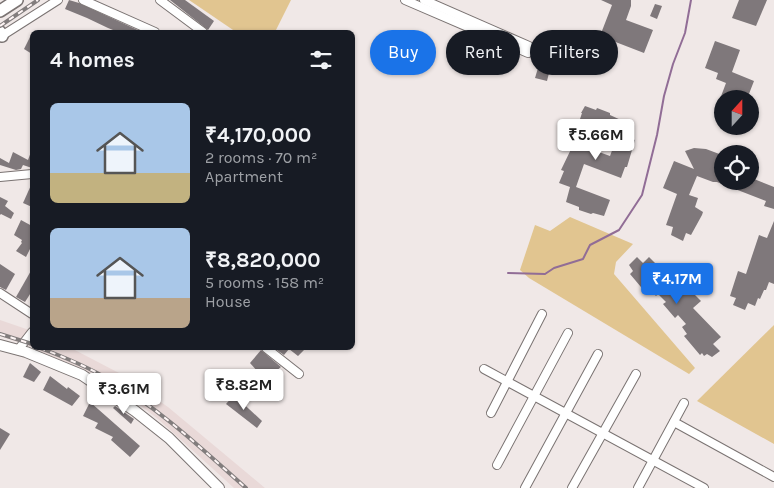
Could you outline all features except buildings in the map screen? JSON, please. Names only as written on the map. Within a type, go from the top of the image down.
[{"type":"highway","points":[[0,12],[17,0]]},
{"type":"main road","points":[[0,345],[82,375],[135,411],[169,438],[219,488]]},
{"type":"street","points":[[1,35],[58,0]]},
{"type":"street","points":[[83,0],[150,30]]},
{"type":"street","points":[[160,0],[200,30]]},
{"type":"street","points":[[405,0],[528,50],[424,0]]},
{"type":"street","points":[[0,177],[30,174]]},
{"type":"street","points":[[0,293],[30,313]]},
{"type":"street","points":[[491,413],[542,314]]},
{"type":"street","points":[[497,465],[568,333]]},
{"type":"street","points":[[18,350],[30,335]]},
{"type":"street","points":[[269,350],[299,374]]},
{"type":"street","points":[[525,488],[598,354]]},
{"type":"street","points":[[484,369],[704,488]]},
{"type":"street","points":[[572,488],[636,374]]},
{"type":"street","points":[[638,488],[684,403]]},
{"type":"street","points":[[674,422],[774,477]]},
{"type":"shaded area","points":[[189,0],[291,0],[276,30],[233,30]]},
{"type":"shaded area","points":[[570,217],[633,244],[616,262],[614,274],[695,368],[689,374],[529,278],[520,270],[535,225],[550,231]]},
{"type":"shaded area","points":[[0,320],[30,330],[30,346],[0,336]]},
{"type":"shaded area","points":[[774,325],[774,444],[697,401]]},
{"type":"shaded area","points":[[38,350],[75,350],[119,373],[168,407],[265,488],[234,488],[158,419],[132,399],[88,372]]},
{"type":"waterway","points":[[508,273],[545,274],[554,268],[583,259],[590,245],[619,230],[642,195],[657,135],[664,96],[673,64],[685,33],[691,0]]},
{"type":"railway","points":[[0,26],[38,0]]},
{"type":"railway","points":[[0,334],[30,343]]},
{"type":"railway","points":[[45,350],[102,375],[128,391],[181,431],[246,488]]}]
